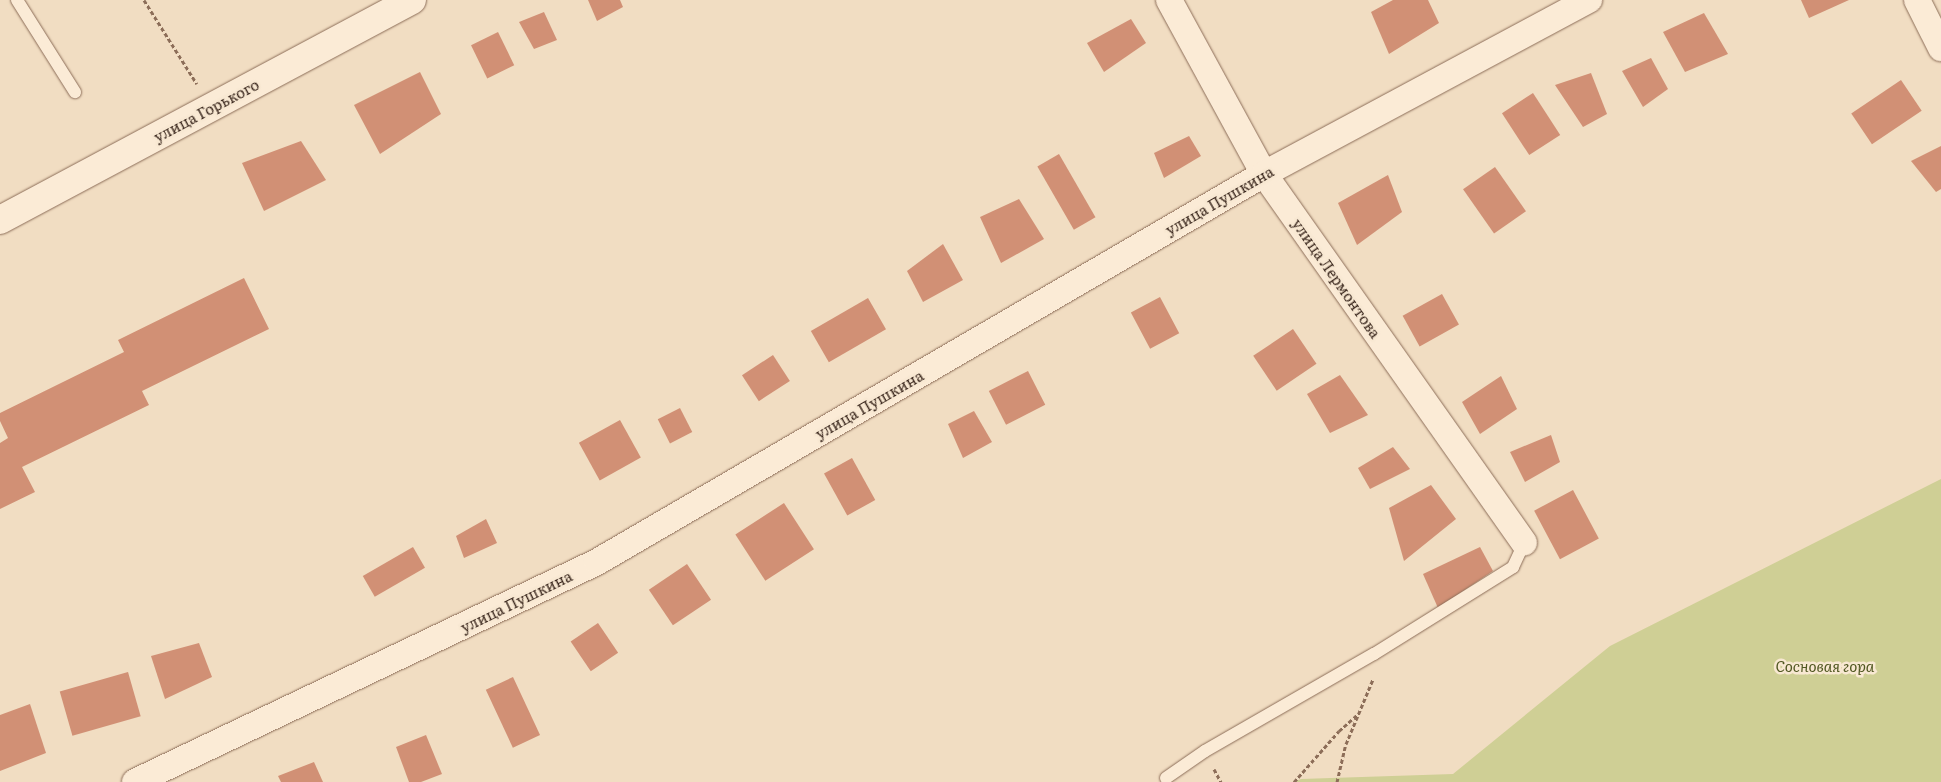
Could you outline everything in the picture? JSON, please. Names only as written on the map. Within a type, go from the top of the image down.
[{"type":"street","name":"улица Горького","points":[[0,220],[412,0]]},
{"type":"street","name":"улица Лермонтова","points":[[1169,0],[1264,174],[1524,543]]},
{"type":"street","name":"улица Пушкина","points":[[135,782],[596,562],[1264,174],[1589,0]]},
{"type":"street","points":[[1918,0],[1941,48]]},
{"type":"lane","points":[[17,0],[75,92]]},
{"type":"lane","points":[[1166,778],[1205,751],[1374,654],[1513,567],[1524,543]]},
{"type":"path","points":[[144,0],[211,107]]},
{"type":"path","points":[[1337,782],[1346,744],[1372,683],[1374,654]]},
{"type":"path","points":[[1294,782],[1339,731],[1361,712]]},
{"type":"green space","name":"Сосновая гора","points":[[1941,479],[1941,782],[1294,782],[1301,779],[1453,774],[1610,646]]},
{"type":"building","points":[[588,0],[620,0],[623,7],[597,21]]},
{"type":"building","points":[[1393,0],[1428,0],[1439,23],[1389,54],[1371,12]]},
{"type":"building","points":[[1801,0],[1849,0],[1809,18]]},
{"type":"building","points":[[544,12],[557,40],[534,49],[519,22]]},
{"type":"building","points":[[1704,13],[1728,54],[1685,72],[1663,32]]},
{"type":"building","points":[[1131,19],[1146,43],[1104,72],[1087,43]]},
{"type":"building","points":[[498,32],[514,65],[487,78],[471,45]]},
{"type":"building","points":[[1651,58],[1668,89],[1643,107],[1622,71]]},
{"type":"building","points":[[420,72],[441,114],[380,154],[354,105]]},
{"type":"building","points":[[1591,73],[1607,114],[1583,127],[1555,85]]},
{"type":"building","points":[[1901,80],[1922,111],[1872,144],[1851,114]]},
{"type":"building","points":[[1533,93],[1560,135],[1529,155],[1502,113]]},
{"type":"building","points":[[1189,136],[1201,156],[1164,178],[1154,153]]},
{"type":"building","points":[[301,141],[326,180],[264,211],[242,163]]},
{"type":"building","points":[[1941,146],[1941,189],[1936,192],[1911,161]]},
{"type":"building","points":[[1059,154],[1096,217],[1074,230],[1037,166]]},
{"type":"building","points":[[1495,167],[1526,211],[1494,234],[1463,189]]},
{"type":"building","points":[[1388,175],[1402,212],[1357,245],[1338,203]]},
{"type":"building","points":[[1019,199],[1044,239],[1001,263],[980,217]]},
{"type":"building","points":[[943,244],[963,280],[923,302],[907,271]]},
{"type":"building","points":[[244,278],[269,329],[142,391],[149,405],[22,467],[35,492],[0,509],[0,443],[8,438],[0,421],[0,413],[124,352],[118,340]]},
{"type":"building","points":[[1442,294],[1459,325],[1420,346],[1403,316]]},
{"type":"building","points":[[1160,297],[1179,333],[1150,349],[1131,312]]},
{"type":"building","points":[[868,298],[886,329],[829,362],[811,331]]},
{"type":"building","points":[[1293,329],[1316,364],[1277,391],[1253,356]]},
{"type":"building","points":[[773,355],[790,381],[759,401],[742,375]]},
{"type":"building","points":[[1028,371],[1045,405],[1006,425],[989,391]]},
{"type":"building","points":[[1340,375],[1368,415],[1330,433],[1307,394]]},
{"type":"building","points":[[1501,376],[1517,409],[1480,434],[1462,402]]},
{"type":"building","points":[[680,408],[692,432],[670,443],[658,419]]},
{"type":"building","points":[[974,411],[992,442],[963,458],[948,424]]},
{"type":"building","points":[[620,420],[641,458],[600,480],[579,443]]},
{"type":"building","points":[[1551,435],[1560,462],[1525,482],[1510,452]]},
{"type":"building","points":[[1393,447],[1410,469],[1370,489],[1358,468]]},
{"type":"building","points":[[852,458],[875,500],[847,515],[824,474]]},
{"type":"building","points":[[1431,485],[1456,519],[1404,561],[1389,508]]},
{"type":"building","points":[[1573,490],[1599,539],[1560,559],[1534,511]]},
{"type":"building","points":[[784,503],[814,549],[765,581],[735,535]]},
{"type":"building","points":[[486,519],[497,543],[464,558],[456,536]]},
{"type":"building","points":[[413,547],[425,568],[375,597],[363,576]]},
{"type":"building","points":[[1480,547],[1493,571],[1438,608],[1423,574]]},
{"type":"building","points":[[687,564],[711,600],[673,625],[649,590]]},
{"type":"building","points":[[598,623],[618,653],[591,671],[571,641]]},
{"type":"building","points":[[199,643],[212,677],[165,699],[151,656]]},
{"type":"building","points":[[128,672],[141,716],[72,736],[60,692]]},
{"type":"building","points":[[513,677],[540,735],[513,748],[486,690]]},
{"type":"building","points":[[30,704],[46,753],[0,771],[0,715]]},
{"type":"building","points":[[426,735],[442,774],[421,782],[409,782],[396,747]]},
{"type":"building","points":[[314,762],[323,782],[281,782],[278,776]]}]
